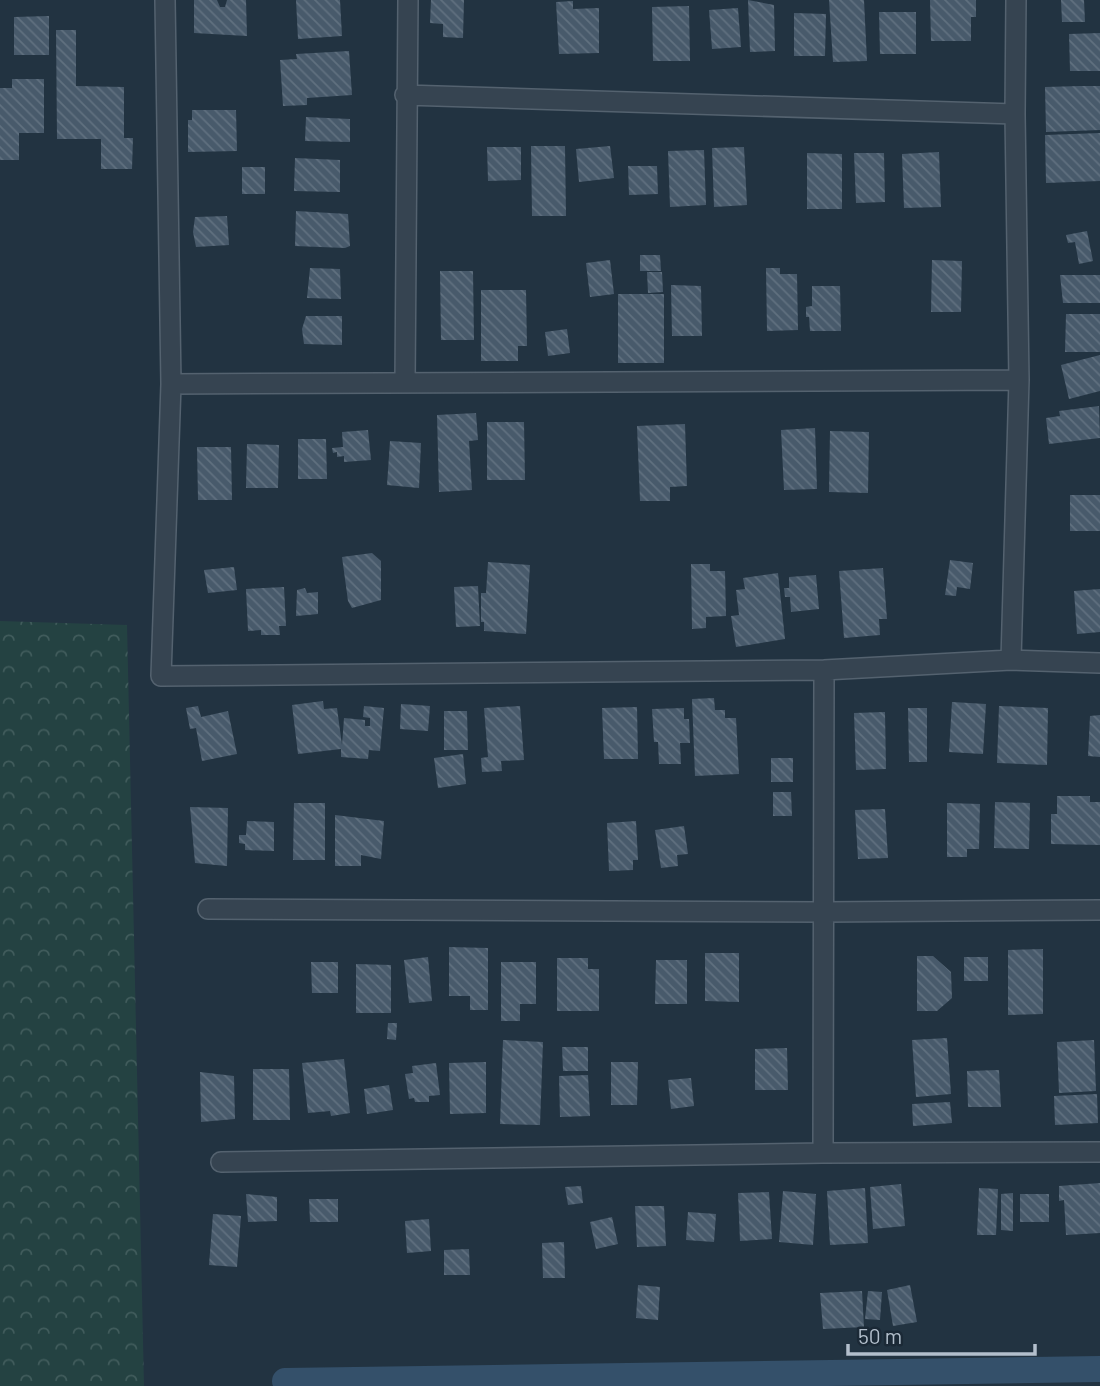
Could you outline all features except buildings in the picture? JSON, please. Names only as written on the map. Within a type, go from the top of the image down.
[{"type":"street","points":[[165,0],[171,384],[161,676],[824,670],[1011,660],[1100,663]]},
{"type":"street","points":[[405,383],[405,94],[408,0]]},
{"type":"street","points":[[1011,660],[1019,380],[1016,0]]},
{"type":"street","points":[[405,94],[1015,114]]},
{"type":"street","points":[[171,384],[1019,380]]},
{"type":"street","points":[[823,1153],[824,670]]},
{"type":"street","points":[[208,909],[824,912],[1100,910]]},
{"type":"street","points":[[220,1162],[823,1153],[1100,1152]]},
{"type":"green space","points":[[0,621],[127,625],[144,1386],[0,1386]]},
{"type":"waterway","points":[[285,1381],[1100,1369]]}]
